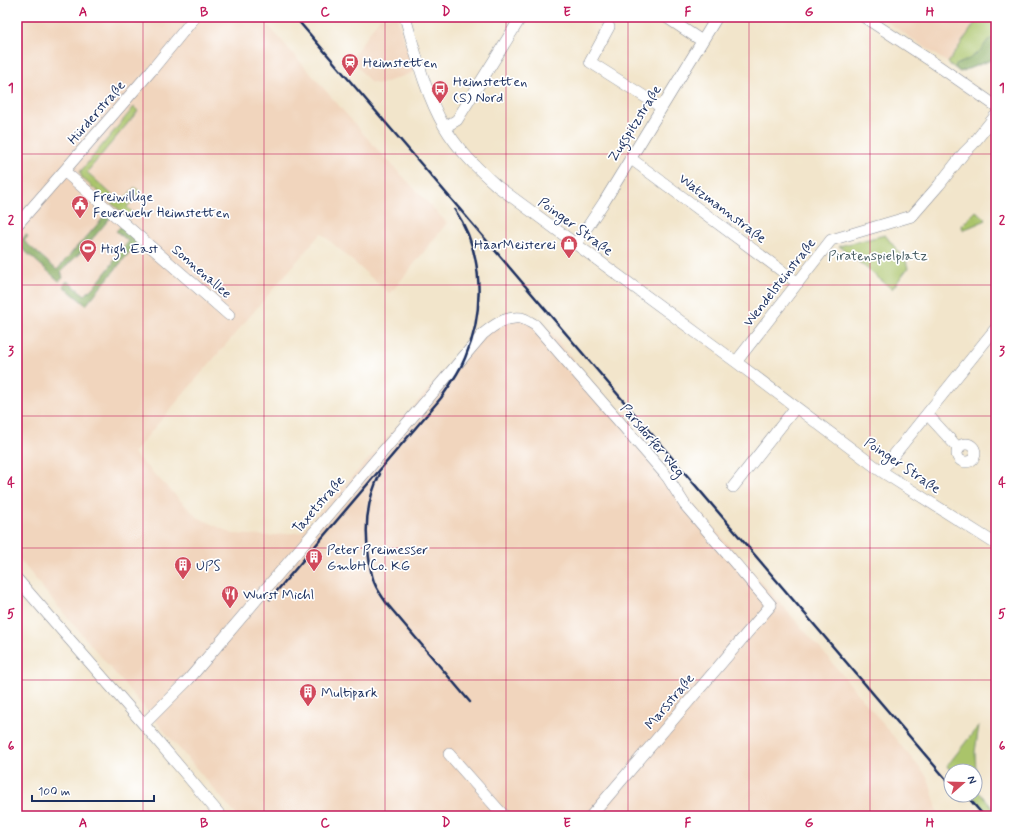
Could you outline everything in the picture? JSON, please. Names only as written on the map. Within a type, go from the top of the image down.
[{"type":"street","name":"Hürderstraße","points":[[17,225],[151,71],[195,17]]},
{"type":"street","name":"Poinger Straße","points":[[405,17],[424,81],[434,106],[445,127],[465,156],[482,173],[497,186],[881,471],[996,544]]},
{"type":"street","points":[[445,127],[457,120],[521,17]]},
{"type":"street","points":[[666,17],[702,41]]},
{"type":"street","name":"Zugspitzstraße","points":[[576,244],[604,202],[717,17]]},
{"type":"street","points":[[864,17],[996,106]]},
{"type":"street","points":[[609,27],[590,62],[661,107]]},
{"type":"street","name":"Wendelsteinstraße","points":[[736,362],[831,240],[912,216],[996,115]]},
{"type":"street","name":"Watzmannstraße","points":[[630,158],[798,283]]},
{"type":"street","name":"Sonnenallee","points":[[64,171],[229,315]]},
{"type":"street","name":"Taxetstraße","points":[[144,724],[189,679],[484,334],[495,324],[508,318],[522,318]]},
{"type":"street","name":"Parsdorfer Weg","points":[[522,318],[535,325],[664,473],[685,505],[770,605]]},
{"type":"street","points":[[881,471],[995,332]]},
{"type":"street","points":[[733,487],[796,407]]},
{"type":"street","points":[[927,414],[958,449]]},
{"type":"street","points":[[17,579],[144,724],[221,816]]},
{"type":"street","name":"Marsstraße","points":[[591,816],[770,605]]},
{"type":"street","points":[[449,754],[504,816]]},
{"type":"shaded area","points":[[17,17],[261,17],[376,148],[447,223],[390,294],[321,233],[133,453],[197,517],[233,534],[267,536],[301,532],[377,450],[479,329],[503,314],[524,315],[542,322],[711,525],[824,653],[928,778],[939,816],[237,816],[49,596],[17,556]]},
{"type":"shaded area","points":[[380,17],[397,17],[414,72],[381,84],[371,83],[351,59]]},
{"type":"shaded area","points":[[880,17],[979,17],[948,63]]},
{"type":"green space","points":[[979,17],[996,17],[996,58],[960,72],[948,63]]},
{"type":"green space","points":[[996,37],[996,58],[960,72],[955,68],[956,65],[969,59],[981,50],[988,40]]},
{"type":"green space","points":[[134,107],[138,111],[87,172],[121,203],[135,187],[140,192],[127,207],[134,214],[130,219],[82,178],[80,172]]},
{"type":"green space","points":[[103,211],[111,217],[81,252],[61,271],[63,278],[59,281],[17,244],[26,235],[28,236],[24,241],[57,270],[104,217],[101,213]]},
{"type":"green space","points":[[976,211],[986,220],[963,230],[961,226]]},
{"type":"green space","points":[[121,226],[138,242],[86,305],[63,286],[67,281],[85,295],[99,281],[128,241],[116,231]]},
{"type":"green space","name":"Piratenspielplatz","points":[[885,235],[906,261],[908,268],[892,289],[839,246]]},
{"type":"green space","points":[[979,725],[975,752],[976,763],[949,763]]},
{"type":"green space","points":[[983,797],[996,812],[993,816],[990,816],[979,803],[983,803]]},
{"type":"railway","points":[[295,17],[943,776]]},
{"type":"railway","points":[[270,599],[441,398],[463,363],[472,340],[476,322],[478,283],[472,245],[465,227],[455,210]]},
{"type":"railway","points":[[380,474],[375,484],[367,515],[367,547],[374,582],[378,591],[388,605],[470,702]]},
{"type":"railway","points":[[973,803],[984,816]]},
{"type":"place","name":"Heimstetten","points":[[350,77]]},
{"type":"place","name":"Heimstetten (S) Nord","points":[[440,104]]},
{"type":"place","name":"Freiwillige Feuerwehr Heimstetten","points":[[80,219]]},
{"type":"place","name":"HaarMeisterei","points":[[569,259]]},
{"type":"place","name":"High East","points":[[88,263]]},
{"type":"place","name":"Peter Preimesser GmbH Co. KG","points":[[314,572]]},
{"type":"place","name":"UPS","points":[[183,580]]},
{"type":"place","name":"Wurst Michl","points":[[230,609]]},
{"type":"place","name":"Multipark","points":[[308,707]]}]
